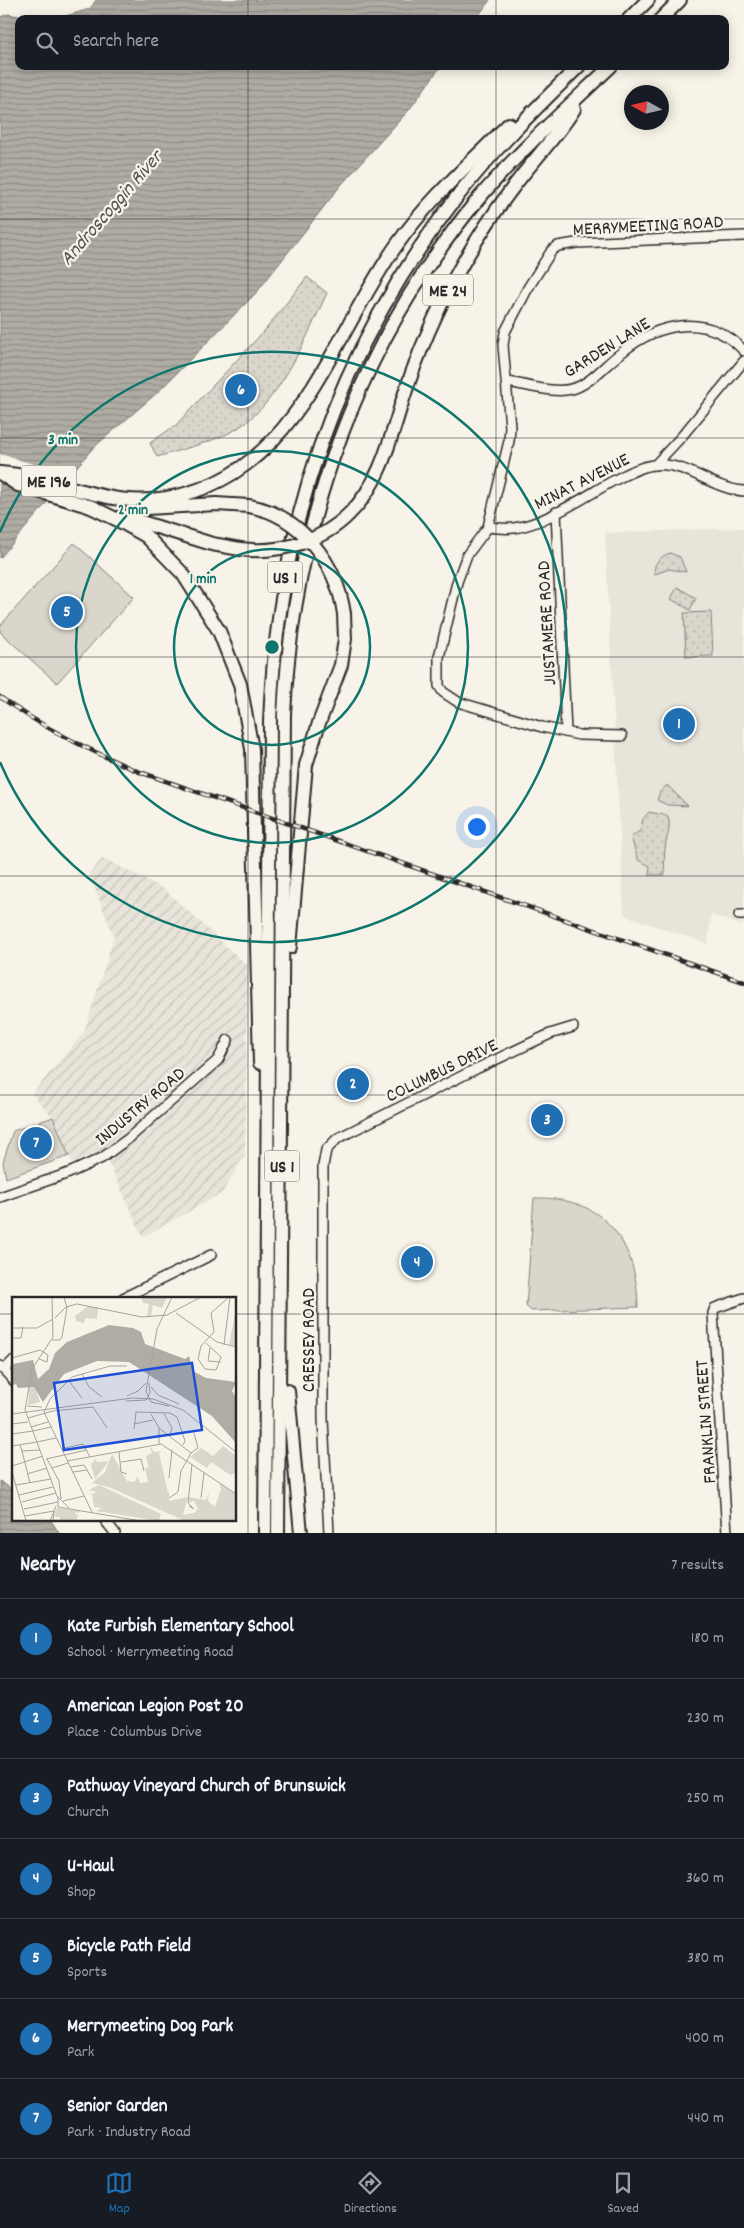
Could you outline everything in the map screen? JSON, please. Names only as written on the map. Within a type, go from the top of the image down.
[{"type":"highway","points":[[633,15],[648,0]]},
{"type":"highway","points":[[665,15],[680,0]]},
{"type":"highway","name":"US 1","points":[[264,1533],[271,691],[280,601],[298,513],[316,456],[338,398],[386,301],[456,197],[533,111],[575,70]]},
{"type":"highway","name":"US 1","points":[[278,1533],[281,1362],[284,714],[288,655],[302,567],[316,510],[334,453],[368,372],[395,320],[443,245],[499,176],[607,70]]},
{"type":"highway","name":"ME 24","points":[[89,506],[212,544],[240,549],[267,550],[300,544],[324,533],[349,514],[364,497],[380,468],[423,344],[463,262],[496,209],[531,163],[565,124],[588,88]]},
{"type":"highway","points":[[97,495],[143,500],[186,494],[232,476],[265,450],[295,415],[373,281],[410,228],[453,179],[512,122],[533,111]]},
{"type":"highway","name":"ME 196","points":[[0,473],[23,474],[97,495]]},
{"type":"highway","name":"ME 196","points":[[0,473],[18,485],[89,506]]},
{"type":"highway","points":[[97,495],[111,504],[137,507],[216,504],[261,508],[283,518],[302,532],[315,546],[334,576],[344,614],[345,639],[341,665],[318,723],[306,765],[290,951],[283,970]]},
{"type":"highway","points":[[89,506],[146,536],[184,574],[219,631],[240,684],[252,749],[260,1072],[268,1112]]},
{"type":"highway","points":[[281,1362],[287,1383],[301,1533]]},
{"type":"street","name":"MERRYMEETING ROAD","points":[[622,736],[589,736],[566,732],[467,706],[450,698],[439,686],[439,658],[457,582],[467,555],[488,527],[509,441],[507,382],[503,345],[505,332],[542,262],[558,246],[586,242],[744,236]]},
{"type":"street","name":"GARDEN LANE","points":[[507,382],[556,390],[574,388],[589,380],[641,339],[675,327],[695,326],[715,329],[732,338],[744,351]]},
{"type":"street","points":[[655,465],[669,451],[744,361]]},
{"type":"street","name":"MINAT AVENUE","points":[[488,527],[513,528],[523,526],[556,512],[640,467],[655,465],[684,468],[718,485],[744,491]]},
{"type":"street","name":"JUSTAMERE ROAD","points":[[556,512],[566,732]]},
{"type":"street","name":"COLUMBUS DRIVE","points":[[328,1147],[346,1134],[445,1083],[550,1034],[573,1027]]},
{"type":"street","name":"INDUSTRY ROAD","points":[[0,1197],[88,1165],[114,1150],[218,1060],[228,1040]]},
{"type":"street","name":"CRESSEY ROAD","points":[[328,1147],[323,1166],[323,1419],[329,1533]]},
{"type":"street","points":[[125,1297],[211,1255]]},
{"type":"street","name":"FRANKLIN STREET","points":[[727,1533],[713,1313],[715,1308],[744,1298]]},
{"type":"street","points":[[2,1368],[12,1379]]},
{"type":"street","points":[[105,1520],[114,1533]]},
{"type":"shaded area","points":[[307,277],[327,293],[288,372],[261,409],[245,423],[227,434],[157,457],[150,443],[176,425],[266,329]]},
{"type":"shaded area","points":[[744,528],[744,919],[743,926],[711,915],[708,944],[624,915],[605,533]]},
{"type":"shaded area","points":[[74,543],[134,597],[57,683],[0,632],[0,626]]},
{"type":"shaded area","points":[[670,553],[680,557],[686,572],[669,569],[655,574],[654,570],[658,561]]},
{"type":"shaded area","points":[[677,587],[696,598],[690,610],[671,599]]},
{"type":"shaded area","points":[[711,612],[713,656],[686,657],[684,613]]},
{"type":"shaded area","points":[[667,785],[688,806],[667,805],[657,800],[660,792]]},
{"type":"shaded area","points":[[649,812],[668,816],[669,827],[664,863],[665,875],[649,875],[650,866],[638,860],[631,837],[640,831],[643,819]]},
{"type":"shaded area","points":[[103,858],[164,889],[248,966],[245,1155],[222,1193],[143,1237],[103,1151],[72,1163],[53,1117],[32,1094],[84,1032],[114,937],[89,874]]},
{"type":"shaded area","points":[[53,1117],[69,1156],[6,1178],[3,1162],[13,1131]]},
{"type":"shaded area","points":[[534,1198],[558,1199],[579,1205],[597,1214],[612,1227],[623,1243],[631,1262],[636,1283],[638,1307],[531,1311],[526,1306]]},
{"type":"water","points":[[96,0],[490,0],[479,15],[69,15],[90,9]]},
{"type":"water","name":"Androscoggin River","points":[[8,14],[15,15],[15,70],[438,70],[409,110],[341,185],[257,292],[158,392],[92,449],[0,558],[0,17]]},
{"type":"water","points":[[0,1481],[12,1490],[12,1520],[51,1520],[59,1533],[0,1533]]},
{"type":"pier","points":[[0,454],[72,476],[52,500],[0,483]]},
{"type":"railway","points":[[0,697],[33,719],[67,738],[137,771],[744,982]]},
{"type":"place","name":"Merrymeeting Dog Park","points":[[241,390]]},
{"type":"place","name":"Bicycle Path Field","points":[[67,612]]},
{"type":"place","name":"Kate Furbish Elementary School","points":[[679,724]]},
{"type":"place","name":"American Legion Post 20","points":[[353,1084]]},
{"type":"place","name":"Pathway Vineyard Church of Brunswick","points":[[547,1120]]},
{"type":"place","name":"Senior Garden","points":[[36,1143]]},
{"type":"place","name":"U-Haul","points":[[417,1262]]}]
